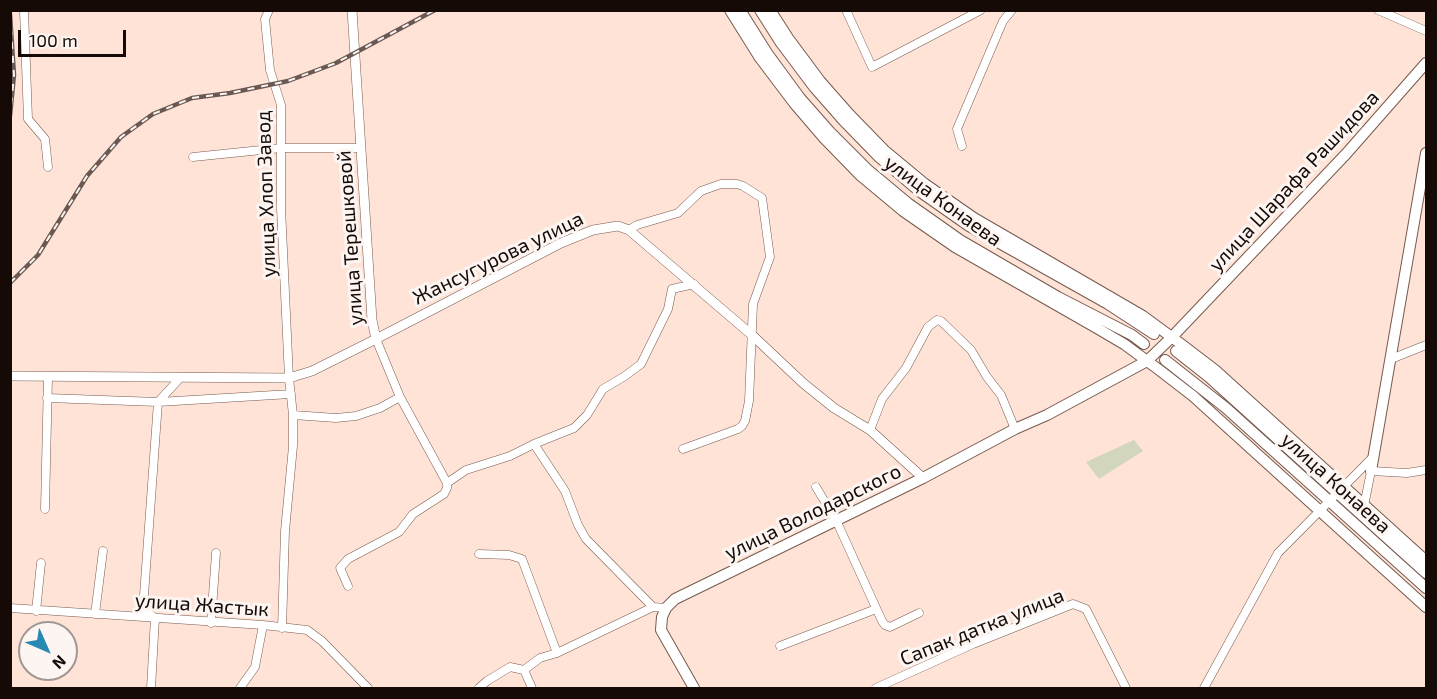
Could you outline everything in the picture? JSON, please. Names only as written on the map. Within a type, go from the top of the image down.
[{"type":"main road","name":"улица Конаева","points":[[730,10],[760,58],[794,103],[861,176],[903,211],[955,248],[1095,327],[1136,353],[1193,396],[1426,608]]},
{"type":"main road","name":"улица Конаева","points":[[740,10],[767,53],[823,123],[867,169],[909,204],[968,245],[1058,297],[1132,335],[1144,344]]},
{"type":"main road","name":"улица Конаева","points":[[760,10],[807,78],[836,112],[879,157],[919,191],[969,226],[1108,304],[1154,334]]},
{"type":"main road","points":[[770,10],[820,81],[849,114],[924,184],[974,218],[1112,297],[1172,337],[1215,370],[1336,493],[1364,506],[1426,561]]},
{"type":"main road","name":"улица Шарафа Рашидова","points":[[1172,337],[1346,154],[1426,63]]},
{"type":"main road","points":[[1371,471],[1426,153]]},
{"type":"main road","name":"улица Володарского","points":[[666,608],[675,599],[923,478],[1162,354],[1172,337]]},
{"type":"main road","name":"улица Конаева","points":[[1176,351],[1209,377],[1426,573]]},
{"type":"main road","name":"улица Конаева","points":[[1162,354],[1226,408],[1336,493],[1426,588]]},
{"type":"main road","points":[[666,608],[662,617],[661,630],[694,688]]},
{"type":"street","points":[[24,10],[28,119],[45,140],[48,167]]},
{"type":"street","name":"улица Хлоп Завод","points":[[269,10],[265,19],[270,70],[281,105],[281,208],[289,378],[293,415],[293,446],[285,531],[282,628]]},
{"type":"street","name":"улица Терешковой","points":[[352,10],[372,320],[376,339],[400,397],[447,483]]},
{"type":"street","points":[[846,10],[872,67],[981,10]]},
{"type":"street","points":[[962,146],[957,129],[1003,21],[1012,10]]},
{"type":"street","points":[[1378,10],[1426,31]]},
{"type":"street","points":[[193,157],[281,148],[361,148]]},
{"type":"street","points":[[683,449],[742,426],[750,401],[752,335],[753,304],[770,257],[762,198],[737,184],[721,184],[702,191],[678,213],[637,225],[629,230],[694,284],[752,335],[803,383],[834,408],[870,430],[923,478]]},
{"type":"street","name":"Жансугурова улица","points":[[10,376],[289,378],[312,371],[561,243],[607,227],[618,226],[629,230]]},
{"type":"street","points":[[348,586],[340,568],[348,560],[399,532],[413,514],[444,494],[447,483],[465,470],[510,456],[574,428],[587,415],[603,389],[641,364],[668,309],[672,289],[694,284]]},
{"type":"street","points":[[870,430],[882,399],[906,368],[928,327],[937,320],[941,321],[971,350],[1001,395],[1015,429]]},
{"type":"street","points":[[1391,358],[1426,345]]},
{"type":"street","points":[[45,509],[48,377]]},
{"type":"street","points":[[151,688],[155,618],[143,609],[158,402],[181,377]]},
{"type":"street","points":[[47,398],[158,402],[291,394]]},
{"type":"street","points":[[293,415],[336,418],[356,416],[380,408],[400,397]]},
{"type":"street","points":[[534,444],[565,491],[586,539],[653,607]]},
{"type":"street","points":[[1204,688],[1278,553],[1373,456]]},
{"type":"street","points":[[1364,506],[1371,471],[1407,473],[1426,470]]},
{"type":"street","points":[[816,487],[836,520],[882,621],[888,627],[919,613]]},
{"type":"street","points":[[95,614],[104,551]]},
{"type":"street","points":[[212,623],[216,553]]},
{"type":"street","points":[[479,554],[509,555],[522,559],[557,653]]},
{"type":"street","points":[[36,610],[41,563]]},
{"type":"street","name":"Сапак датка улица","points":[[876,688],[989,637],[1073,604],[1086,609],[1126,688]]},
{"type":"street","points":[[479,688],[510,667],[524,670],[540,658],[557,653],[653,607],[666,608]]},
{"type":"street","name":"улица Жастык","points":[[10,608],[307,630],[322,641],[368,688]]},
{"type":"street","points":[[780,646],[876,609]]},
{"type":"street","points":[[240,688],[255,667],[263,625]]},
{"type":"street","points":[[524,670],[532,688]]},
{"type":"green space","points":[[1134,440],[1143,451],[1099,479],[1086,462]]},
{"type":"railway","points":[[10,283],[38,255],[87,176],[121,137],[153,114],[192,98],[288,81],[336,63],[435,10]]},
{"type":"railway","points":[[10,14],[14,75],[10,116]]}]
